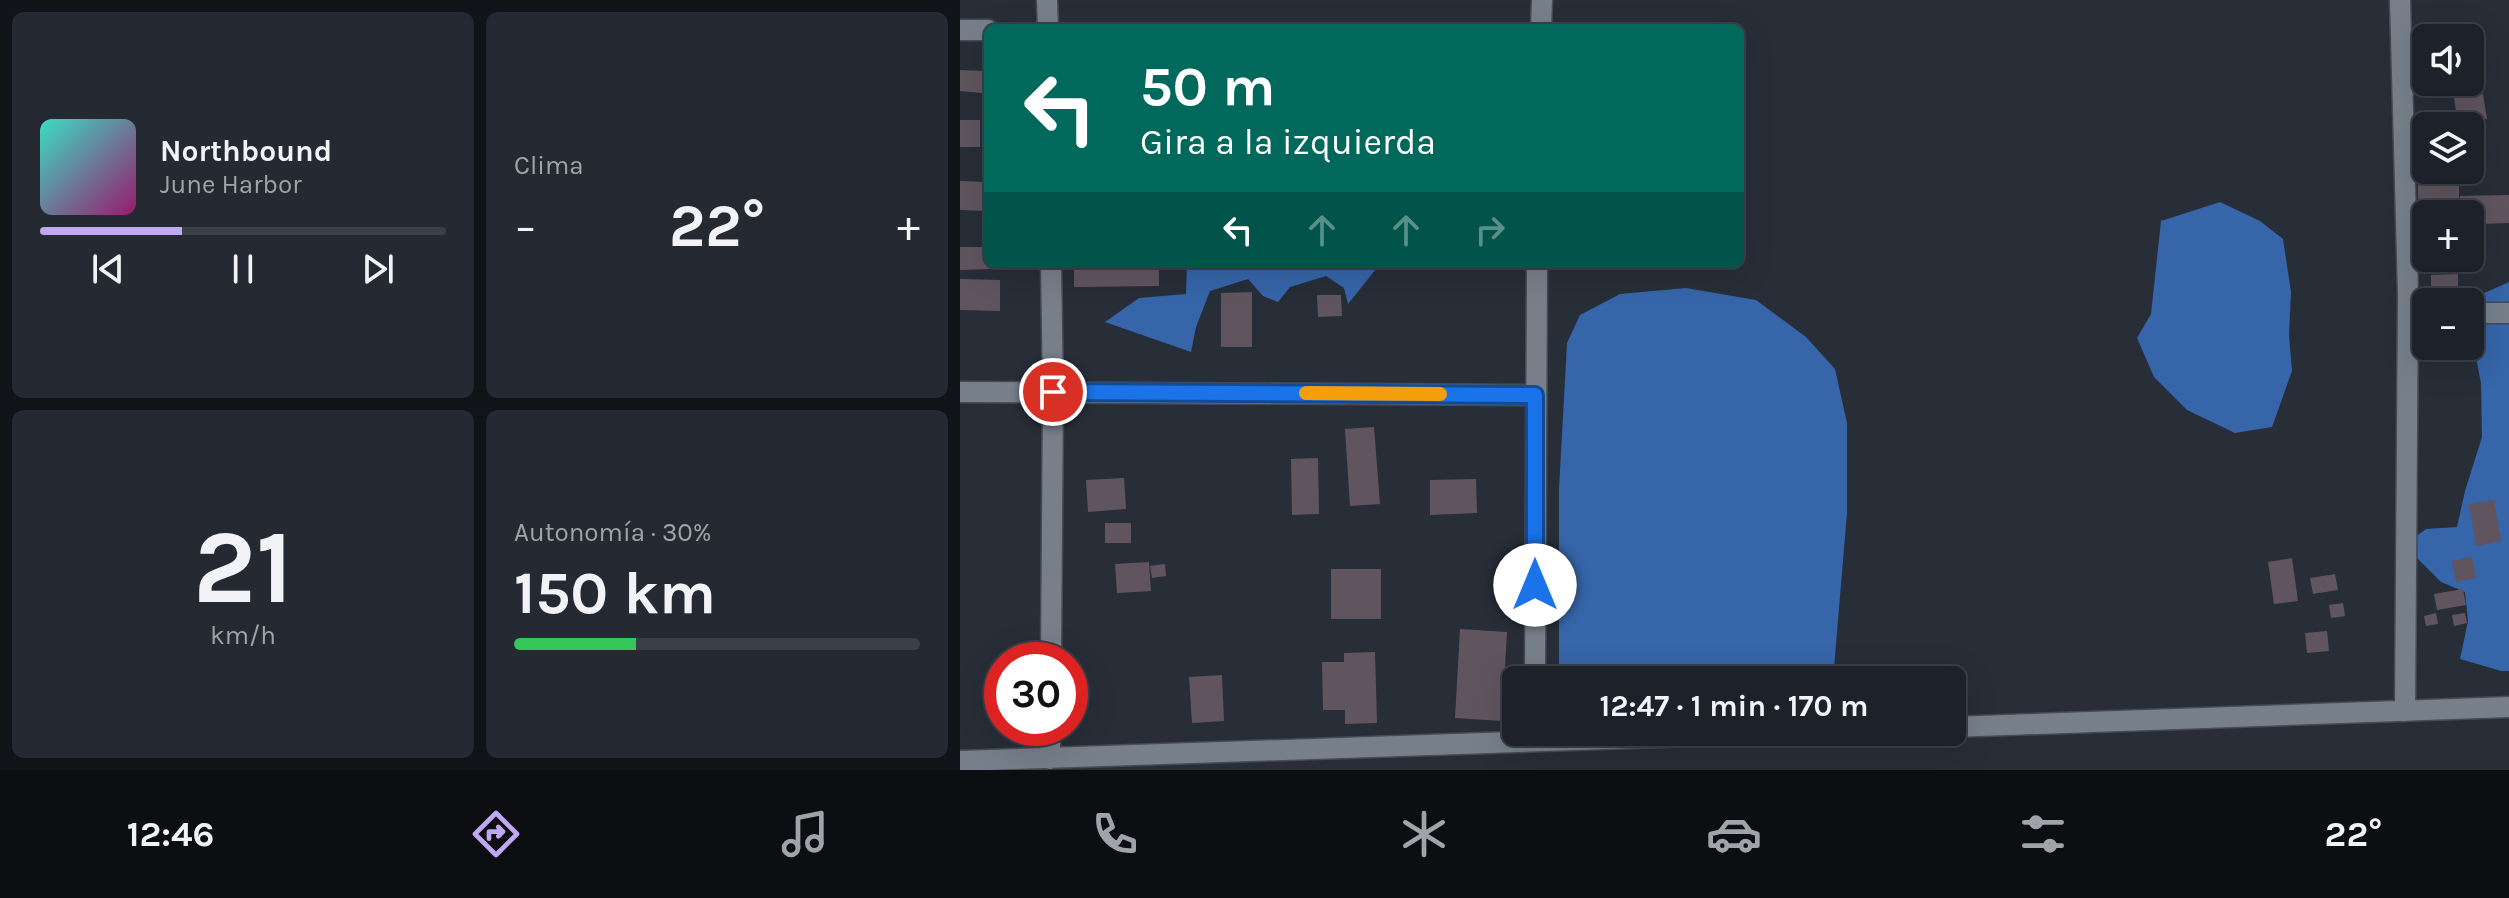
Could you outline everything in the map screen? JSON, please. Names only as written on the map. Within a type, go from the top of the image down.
[{"type":"street","points":[[1047,0],[1048,24]]},
{"type":"street","points":[[1541,24],[1542,0]]},
{"type":"street","points":[[2400,0],[2416,288]]},
{"type":"street","points":[[960,30],[984,30]]},
{"type":"street","points":[[1051,268],[1051,642]]},
{"type":"street","points":[[1535,666],[1537,268]]},
{"type":"street","points":[[2484,313],[2509,313]]},
{"type":"street","points":[[2405,711],[2416,360]]},
{"type":"street","points":[[960,392],[1535,395]]},
{"type":"street","points":[[1966,727],[2509,707]]},
{"type":"street","points":[[960,761],[1502,738]]},
{"type":"street","points":[[1050,746],[1050,759]]},
{"type":"shaded area","points":[[2220,202],[2260,221],[2283,239],[2291,292],[2289,335],[2292,371],[2272,427],[2235,433],[2187,410],[2154,377],[2137,338],[2151,314],[2161,221]]},
{"type":"shaded area","points":[[1187,268],[1377,268],[1348,304],[1344,288],[1326,276],[1290,287],[1278,302],[1263,296],[1248,279],[1210,291],[1196,327],[1191,352],[1105,322],[1139,298],[1186,294]]},
{"type":"shaded area","points":[[2509,282],[2509,671],[2460,659],[2468,621],[2465,592],[2441,582],[2404,545],[2426,529],[2457,527],[2482,437],[2481,383],[2476,360],[2484,360],[2484,293]]},
{"type":"shaded area","points":[[1686,288],[1756,300],[1806,337],[1835,369],[1847,423],[1847,513],[1834,666],[1559,666],[1559,489],[1567,343],[1580,315],[1620,294]]},
{"type":"building","points":[[960,70],[983,71],[982,93],[960,91]]},
{"type":"building","points":[[2483,96],[2487,119],[2484,119],[2484,112],[2456,112],[2454,98]]},
{"type":"building","points":[[960,120],[980,120],[980,147],[960,147]]},
{"type":"building","points":[[960,181],[984,182],[984,211],[960,210]]},
{"type":"building","points":[[2418,184],[2459,184],[2459,200],[2418,200]]},
{"type":"building","points":[[2509,195],[2509,223],[2484,224],[2484,200],[2460,200],[2460,196]]},
{"type":"building","points":[[960,247],[984,247],[984,268],[991,269],[960,270]]},
{"type":"building","points":[[1074,268],[1159,268],[1159,286],[1074,287]]},
{"type":"building","points":[[2458,274],[2458,288],[2431,288],[2431,275]]},
{"type":"building","points":[[960,279],[1000,280],[1000,311],[960,310]]},
{"type":"building","points":[[1252,292],[1252,347],[1221,347],[1221,293]]},
{"type":"building","points":[[1317,295],[1341,295],[1342,316],[1318,317]]},
{"type":"building","points":[[1374,427],[1380,504],[1350,506],[1345,429]]},
{"type":"building","points":[[1318,458],[1319,514],[1292,515],[1291,459]]},
{"type":"building","points":[[1124,478],[1126,509],[1088,512],[1086,480]]},
{"type":"building","points":[[1476,479],[1477,513],[1430,515],[1430,480]]},
{"type":"building","points":[[2494,500],[2501,541],[2476,546],[2469,504]]},
{"type":"building","points":[[1105,523],[1131,523],[1131,543],[1105,543]]},
{"type":"building","points":[[2472,557],[2476,578],[2456,582],[2452,561]]},
{"type":"building","points":[[2292,558],[2298,601],[2274,604],[2268,562]]},
{"type":"building","points":[[1149,562],[1151,591],[1117,593],[1115,564]]},
{"type":"building","points":[[1165,564],[1166,576],[1152,578],[1150,566]]},
{"type":"building","points":[[1331,569],[1381,569],[1381,619],[1331,619]]},
{"type":"building","points":[[2335,574],[2338,590],[2313,594],[2310,578]]},
{"type":"building","points":[[2463,589],[2466,605],[2437,610],[2434,594]]},
{"type":"building","points":[[2343,603],[2345,616],[2331,618],[2329,605]]},
{"type":"building","points":[[2436,613],[2438,624],[2426,626],[2424,616]]},
{"type":"building","points":[[2465,613],[2467,623],[2454,626],[2452,615]]},
{"type":"building","points":[[1460,629],[1507,632],[1505,666],[1502,666],[1502,721],[1455,718]]},
{"type":"building","points":[[2327,631],[2329,651],[2307,653],[2305,633]]},
{"type":"building","points":[[1375,652],[1377,723],[1345,724],[1345,710],[1323,710],[1322,662],[1344,662],[1344,653]]},
{"type":"building","points":[[1222,675],[1224,721],[1192,723],[1189,677]]},
{"type":"slow traffic","points":[[1306,393],[1440,394]]},
{"type":"route","points":[[1053,392],[1535,395],[1535,585]]}]
